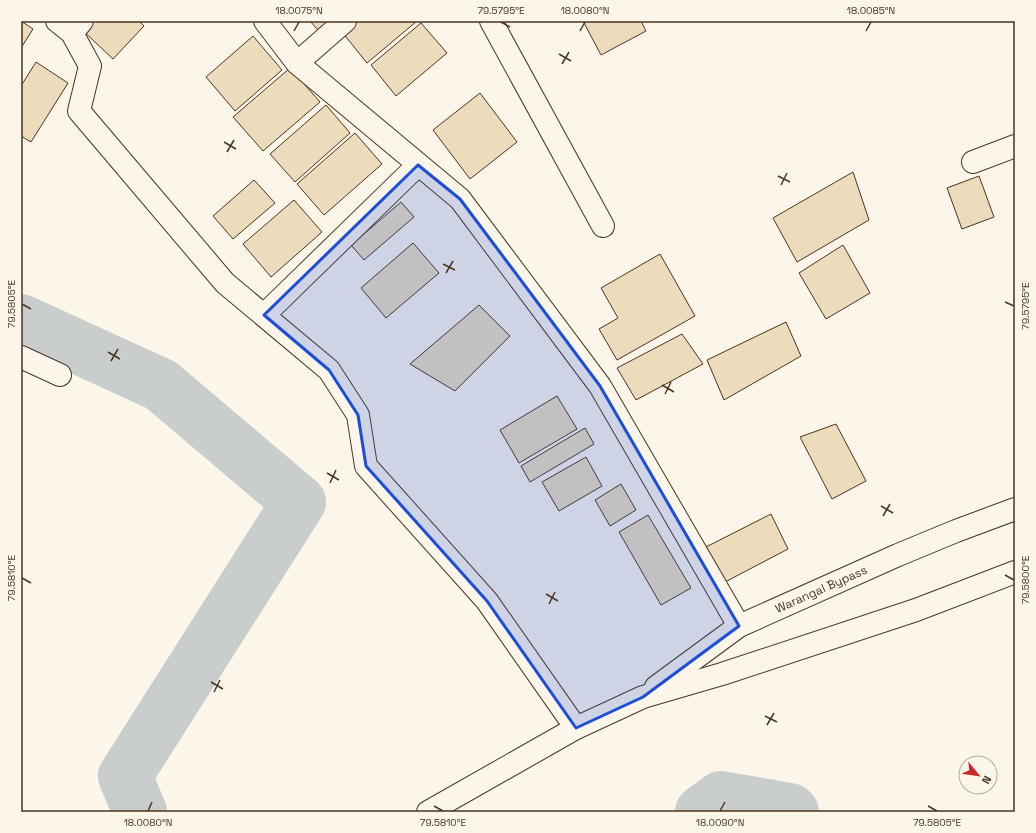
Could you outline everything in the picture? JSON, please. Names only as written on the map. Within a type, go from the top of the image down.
[{"type":"street","points":[[265,21],[297,63],[460,199],[600,386],[739,626]]},
{"type":"street","points":[[297,63],[345,21]]},
{"type":"street","points":[[491,21],[603,226]]},
{"type":"street","points":[[70,25],[90,66],[79,111],[225,283],[329,370],[358,415],[366,466],[487,601],[576,728]]},
{"type":"street","points":[[973,162],[1015,146]]},
{"type":"street","points":[[264,315],[418,165]]},
{"type":"street","points":[[21,357],[60,376]]},
{"type":"street","name":"Warangal Bypass","points":[[643,697],[739,626],[898,555],[1015,509]]},
{"type":"street","points":[[428,812],[576,728],[643,697],[729,671],[916,610],[1015,573]]},
{"type":"highlighted area","points":[[418,165],[460,199],[600,386],[739,626],[643,697],[576,728],[487,601],[366,466],[358,415],[329,370],[264,315]]},
{"type":"building","points":[[21,21],[33,29],[21,48]]},
{"type":"building","points":[[83,21],[139,21],[144,26],[113,59],[78,26]]},
{"type":"building","points":[[310,21],[329,21],[318,30]]},
{"type":"building","points":[[355,21],[417,21],[367,63],[342,32]]},
{"type":"building","points":[[583,21],[641,21],[646,31],[601,55]]},
{"type":"building","points":[[421,23],[447,53],[396,96],[371,65]]},
{"type":"building","points":[[253,36],[282,70],[235,111],[206,77]]},
{"type":"building","points":[[36,62],[68,83],[31,142],[21,136],[21,86]]},
{"type":"building","points":[[290,68],[320,102],[263,151],[233,117]]},
{"type":"building","points":[[480,93],[517,142],[470,179],[433,130]]},
{"type":"building","points":[[326,105],[350,133],[295,182],[270,154]]},
{"type":"building","points":[[355,133],[382,164],[324,215],[297,184]]},
{"type":"building","points":[[853,172],[869,220],[797,262],[773,218]]},
{"type":"building","points":[[979,176],[994,217],[962,229],[947,188]]},
{"type":"building","points":[[254,180],[275,203],[233,239],[213,216]]},
{"type":"building","points":[[294,200],[322,232],[271,277],[243,244]]},
{"type":"building","points":[[401,202],[414,217],[364,260],[351,245]]},
{"type":"building","points":[[413,243],[439,273],[386,318],[361,288]]},
{"type":"building","points":[[843,245],[870,293],[826,319],[799,273]]},
{"type":"building","points":[[660,254],[695,316],[617,360],[599,329],[618,318],[601,288]]},
{"type":"building","points":[[479,305],[510,336],[455,391],[410,364]]},
{"type":"building","points":[[786,322],[801,356],[724,400],[707,360]]},
{"type":"building","points":[[682,334],[703,364],[636,400],[617,368]]},
{"type":"building","points":[[557,396],[577,429],[519,463],[500,430]]},
{"type":"building","points":[[836,424],[866,481],[832,499],[800,437]]},
{"type":"building","points":[[585,428],[594,444],[530,482],[521,466]]},
{"type":"building","points":[[586,457],[602,486],[559,511],[542,482]]},
{"type":"building","points":[[621,484],[636,510],[610,526],[595,500]]},
{"type":"building","points":[[771,514],[788,549],[725,582],[706,547]]},
{"type":"building","points":[[648,515],[691,588],[661,605],[619,532]]},
{"type":"waterway","points":[[21,321],[161,385],[299,502],[125,776],[140,812]]},
{"type":"waterway","points":[[702,812],[721,798],[790,810],[792,812]]}]
